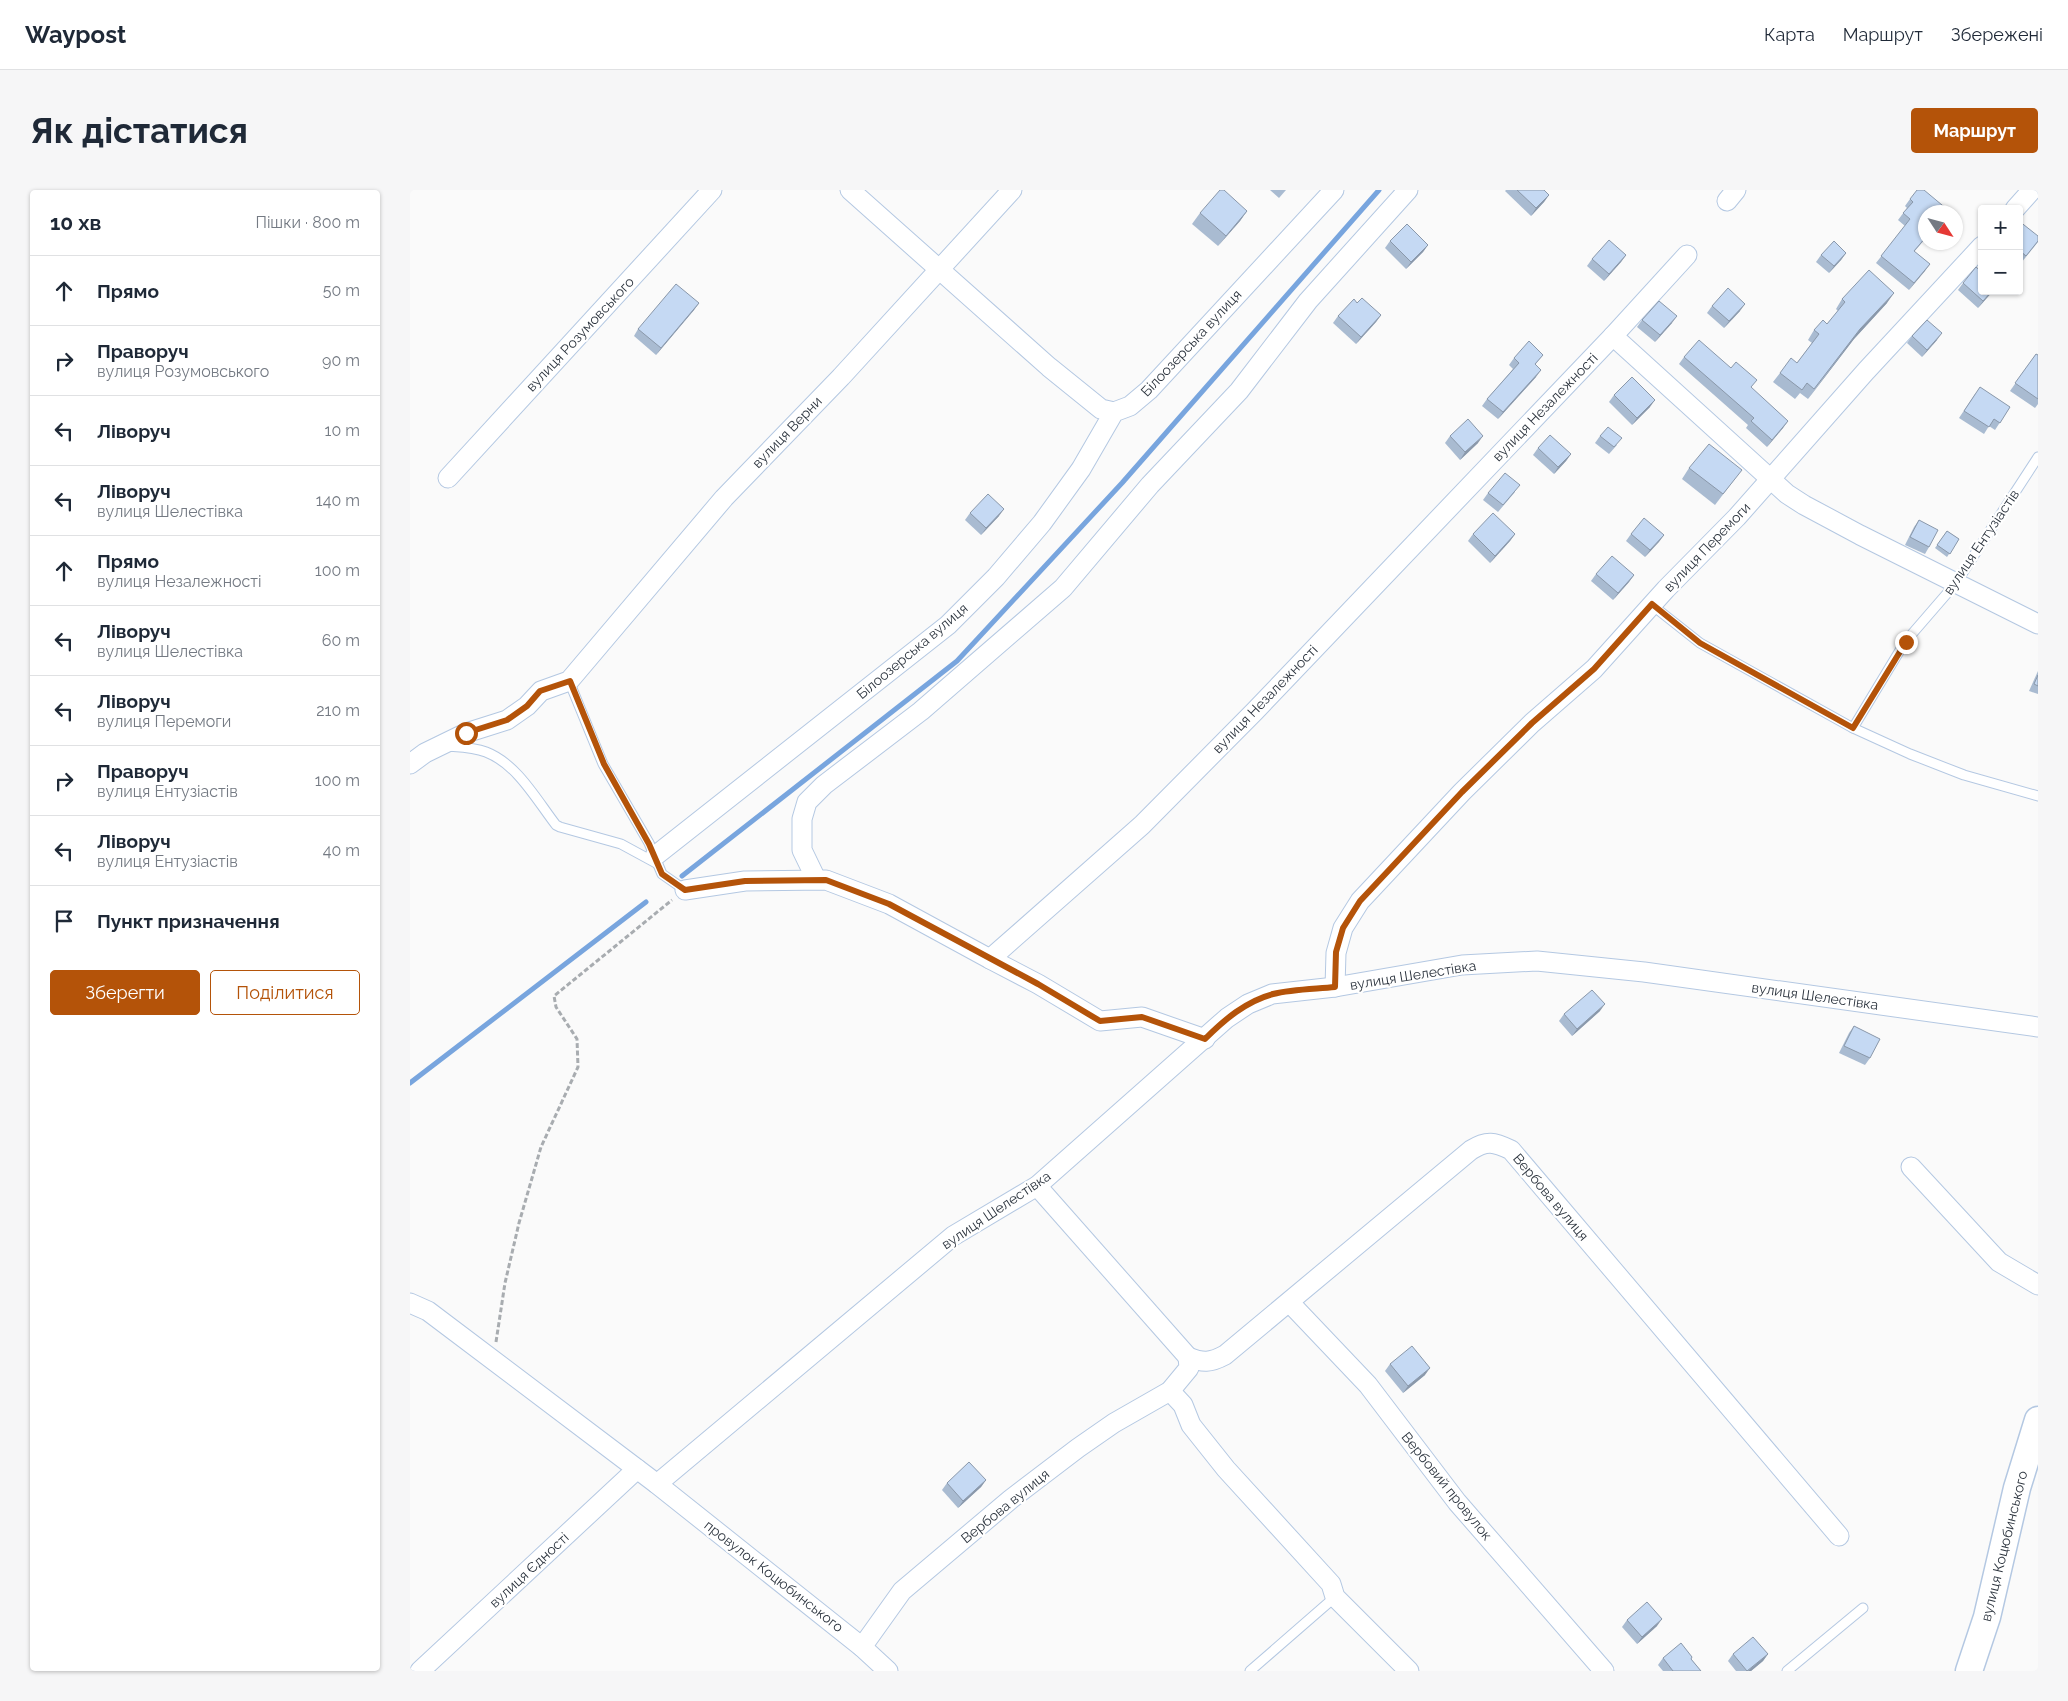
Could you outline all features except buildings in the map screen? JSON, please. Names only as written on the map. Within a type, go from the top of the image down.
[{"type":"street","name":"вулиця Розумовського","points":[[448,478],[712,190]]},
{"type":"street","points":[[850,190],[1049,367],[1101,409],[1114,412]]},
{"type":"street","name":"вулиця Верни","points":[[570,681],[724,498],[940,270],[1012,190]]},
{"type":"street","name":"Білоозерська вулиця","points":[[658,865],[948,625],[996,577],[1042,522],[1081,469],[1114,412],[1130,406],[1150,390],[1334,190]]},
{"type":"street","points":[[816,879],[802,850],[802,819],[807,802],[824,785],[921,711],[1063,588],[1150,485],[1239,391],[1308,301],[1408,190]]},
{"type":"street","points":[[2019,205],[2032,190]]},
{"type":"street","name":"вулиця Перемоги","points":[[1335,987],[1336,952],[1343,928],[1360,901],[1404,852],[1497,757],[1532,723],[1594,669],[1652,604],[1737,517],[1866,371],[1978,250]]},
{"type":"street","name":"вулиця Незалежності","points":[[990,959],[1155,811],[1261,704],[1613,336],[1687,255]]},
{"type":"street","points":[[1613,336],[1787,494],[1804,505],[2038,624]]},
{"type":"street","points":[[410,764],[466,733],[507,720],[527,706],[540,691],[570,681]]},
{"type":"street","points":[[685,890],[745,881],[826,880],[889,904],[1038,984],[1100,1021],[1142,1017],[1205,1039]]},
{"type":"street","name":"вулиця Шелестівка","points":[[657,1484],[953,1236],[1037,1186],[1227,1018],[1248,1004],[1272,994],[1335,987],[1462,965],[1537,961],[1644,972],[2038,1027]]},
{"type":"street","name":"Вербова вулиця","points":[[862,1647],[902,1591],[1011,1499],[1078,1448],[1170,1391],[1189,1368],[1188,1357],[1201,1362],[1212,1362],[1218,1359],[1290,1303],[1471,1150],[1482,1144],[1498,1144],[1511,1150],[1839,1536]]},
{"type":"street","points":[[1911,1167],[1998,1262],[2038,1285]]},
{"type":"street","points":[[1037,1186],[1188,1357]]},
{"type":"street","name":"провулок Коцюбинського","points":[[410,1303],[428,1311],[657,1484],[862,1647],[888,1671]]},
{"type":"street","name":"Вербовий провулок","points":[[1290,1303],[1368,1385],[1457,1502],[1604,1671]]},
{"type":"street","points":[[1170,1391],[1183,1405],[1191,1425],[1226,1469],[1332,1584],[1335,1597],[1409,1671]]},
{"type":"street","name":"вулиця Коцюбинського","points":[[1969,1671],[1987,1618],[2018,1488],[2038,1420]]},
{"type":"street","name":"вулиця Єдності","points":[[420,1671],[637,1469]]},
{"type":"street","points":[[444,1649],[441,1659],[441,1669],[444,1671]]},
{"type":"lane","name":"вулиця Ентузіастів","points":[[1853,728],[1906,642],[1956,583],[2038,457]]},
{"type":"lane","points":[[1652,604],[1700,643],[1853,728],[1910,754],[1964,774],[2038,796]]},
{"type":"lane","points":[[570,681],[604,764],[658,865]]},
{"type":"lane","points":[[440,746],[470,748],[487,752],[507,764],[516,773],[556,824],[570,831],[621,844],[658,865],[685,890]]},
{"type":"lane","points":[[1250,1671],[1335,1597]]},
{"type":"lane","points":[[1787,1671],[1863,1608]]},
{"type":"path","points":[[501,1366],[496,1344],[505,1283],[519,1224],[541,1148],[578,1067],[577,1039],[556,1007],[554,996],[685,890]]},
{"type":"waterway","points":[[682,876],[957,661],[1122,483],[1379,190]]},
{"type":"waterway","points":[[410,1083],[646,902]]},
{"type":"route","points":[[466,733],[507,720],[527,706],[540,691],[570,681],[604,764],[649,844],[662,874],[685,890],[745,881],[826,880],[889,904],[932,926],[1038,984],[1100,1021],[1142,1017],[1205,1039],[1227,1018],[1248,1004],[1272,994],[1335,987],[1336,952],[1343,928],[1360,901],[1385,872],[1462,792],[1532,723],[1594,669],[1652,604],[1700,643],[1774,686],[1853,728],[1906,642]]}]
